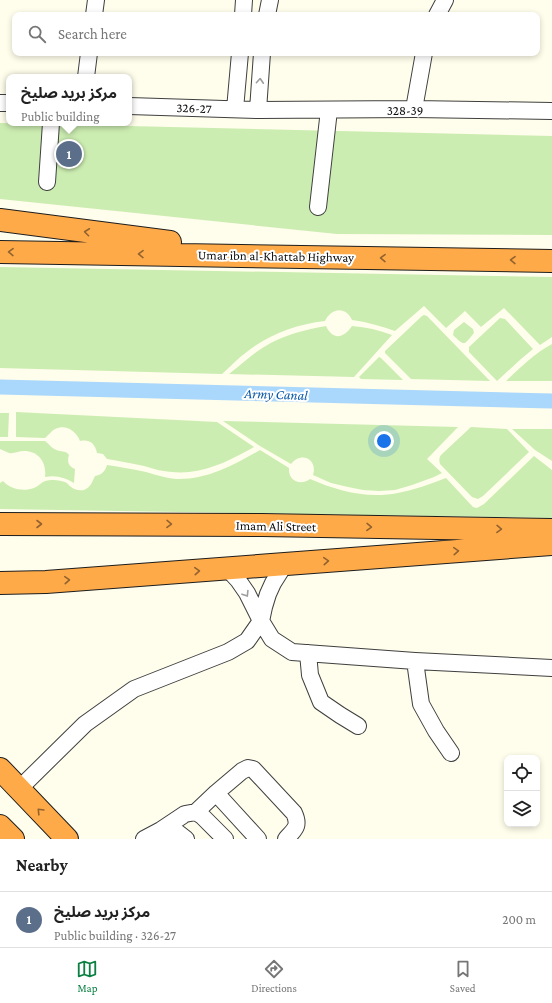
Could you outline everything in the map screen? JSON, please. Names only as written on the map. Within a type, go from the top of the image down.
[{"type":"highway","points":[[0,220],[279,256]]},
{"type":"highway","name":"Umar ibn al-Khattab Highway","points":[[0,252],[552,261]]},
{"type":"highway","name":"Imam Ali Street","points":[[0,524],[255,525],[552,530]]},
{"type":"highway","points":[[0,583],[46,582],[552,544]]},
{"type":"highway","points":[[0,592],[46,582]]},
{"type":"highway","points":[[0,769],[68,839]]},
{"type":"street","points":[[94,12],[96,0]]},
{"type":"street","points":[[242,12],[244,0]]},
{"type":"street","points":[[268,12],[270,0]]},
{"type":"street","points":[[439,12],[445,0]]},
{"type":"street","points":[[86,74],[89,56]]},
{"type":"street","points":[[235,109],[240,56]]},
{"type":"street","points":[[258,110],[262,56]]},
{"type":"street","points":[[414,109],[423,56]]},
{"type":"street","name":"326-27","points":[[132,106],[258,110]]},
{"type":"street","name":"328-39","points":[[258,110],[414,109],[552,111]]},
{"type":"street","points":[[318,207],[329,110]]},
{"type":"street","points":[[47,182],[51,126]]},
{"type":"street","points":[[19,789],[85,724],[134,689],[228,652],[247,641],[262,621],[268,594],[285,564]]},
{"type":"street","points":[[228,568],[246,593],[272,639],[292,652],[415,661],[552,668]]},
{"type":"street","points":[[308,653],[310,675],[321,702],[358,726]]},
{"type":"street","points":[[415,661],[421,704],[451,753]]},
{"type":"street","points":[[151,835],[185,814],[196,812],[216,792],[248,768],[253,769],[298,820],[296,827],[286,839]]},
{"type":"street","points":[[216,792],[258,839]]},
{"type":"street","points":[[196,812],[225,839]]},
{"type":"street","points":[[151,835],[177,832],[186,839]]},
{"type":"green space","points":[[0,123],[6,123],[6,126],[127,126],[552,136],[552,235],[337,234],[0,199]]},
{"type":"green space","points":[[0,267],[552,277],[552,337],[540,345],[504,308],[481,327],[465,311],[446,328],[424,306],[395,331],[374,324],[352,320],[345,312],[338,310],[329,315],[325,321],[294,327],[265,340],[244,354],[222,374],[0,368]]},
{"type":"green space","points":[[424,315],[427,316],[490,381],[411,379],[385,353],[385,351]]},
{"type":"green space","points":[[500,318],[505,319],[533,349],[497,381],[469,352],[469,347]]},
{"type":"green space","points":[[464,322],[473,329],[474,333],[466,342],[462,343],[453,335],[454,330]]},
{"type":"green space","points":[[326,326],[335,336],[346,333],[352,326],[372,329],[392,335],[354,377],[229,374],[255,353],[279,339],[310,329]]},
{"type":"green space","points":[[552,344],[552,381],[506,381],[534,356]]},
{"type":"green space","points":[[379,357],[403,380],[361,379],[359,377]]},
{"type":"green space","points":[[16,412],[217,422],[254,447],[231,459],[198,471],[177,472],[156,470],[146,466],[107,459],[103,454],[97,453],[91,442],[80,441],[73,431],[63,427],[55,429],[45,438],[16,437]]},
{"type":"green space","points":[[0,413],[9,413],[8,437],[0,437]]},
{"type":"green space","points":[[223,421],[458,427],[427,459],[442,473],[395,490],[379,491],[363,490],[331,483],[313,475],[313,465],[308,459],[299,458],[291,464],[260,446]]},
{"type":"green space","points":[[471,427],[507,429],[529,452],[478,499],[472,497],[440,464],[439,461],[441,455]]},
{"type":"green space","points":[[512,429],[552,429],[552,461],[535,450]]},
{"type":"green space","points":[[0,441],[45,441],[55,450],[66,452],[69,455],[69,465],[75,469],[74,483],[60,477],[45,477],[45,467],[38,456],[34,453],[24,451],[8,453],[0,449]]},
{"type":"green space","points":[[260,450],[289,468],[290,476],[295,481],[302,482],[310,479],[353,493],[386,495],[416,489],[446,478],[473,507],[477,508],[484,504],[534,456],[552,470],[552,518],[0,509],[0,483],[3,481],[13,488],[26,490],[37,487],[42,482],[57,480],[65,482],[75,489],[84,490],[90,486],[95,476],[104,471],[107,465],[141,471],[168,478],[187,479],[199,477],[220,470]]},
{"type":"waterway","name":"Army Canal","points":[[0,387],[552,401]]},
{"type":"place","name":"مركز بريد صليخ","points":[[69,154]]}]
